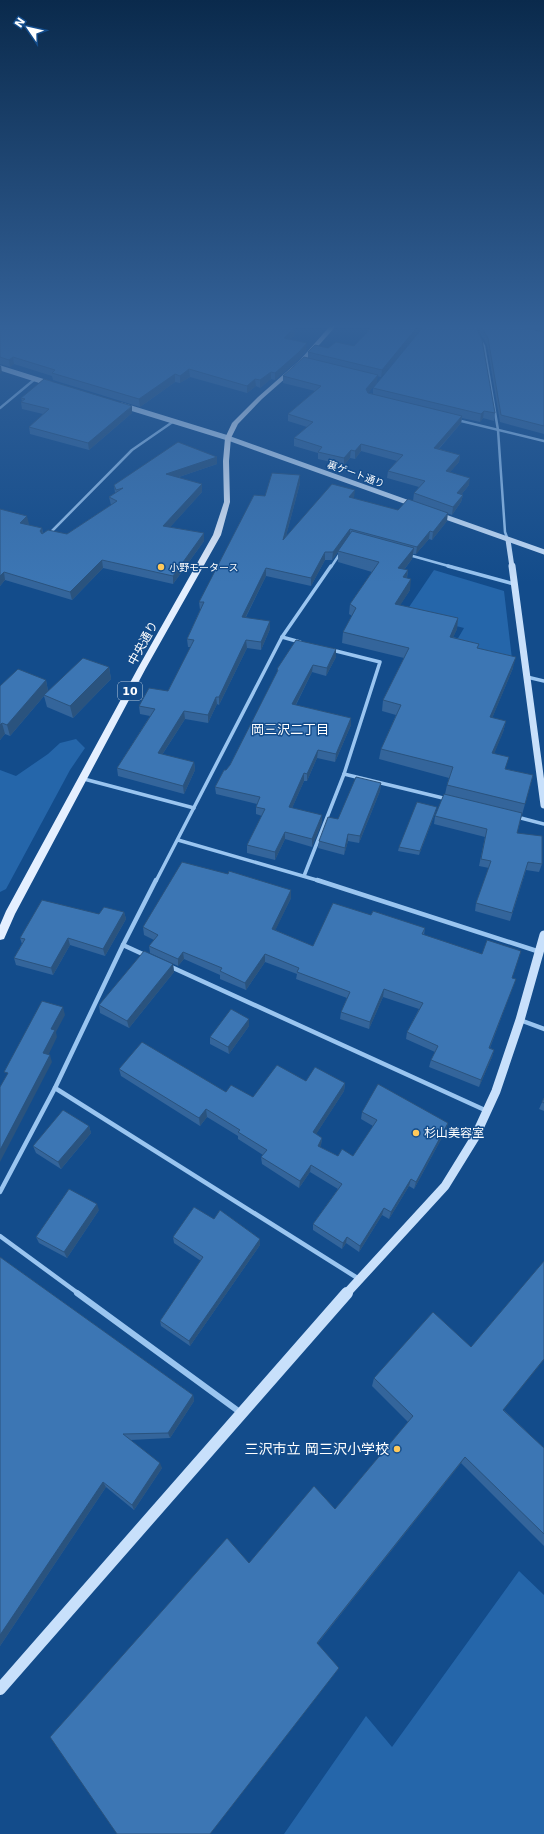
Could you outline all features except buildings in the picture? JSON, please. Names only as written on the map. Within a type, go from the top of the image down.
[{"type":"main road","name":"10","points":[[228,438],[235,423],[246,412]]},
{"type":"main road","name":"中央通り","points":[[0,936],[10,914],[84,779],[142,668],[217,535],[227,502],[226,461],[228,438]]},
{"type":"street","name":"裏ゲート通り","points":[[143,412],[228,438],[420,507]]},
{"type":"street","points":[[495,412],[498,430],[506,532],[544,805]]},
{"type":"street","points":[[452,418],[544,441]]},
{"type":"street","points":[[50,534],[132,450],[174,421]]},
{"type":"street","points":[[428,510],[544,552]]},
{"type":"street","points":[[0,1192],[55,1088],[123,945],[282,637],[345,546]]},
{"type":"street","points":[[402,553],[514,584]]},
{"type":"street","points":[[282,637],[305,643]]},
{"type":"street","points":[[304,876],[344,774],[380,662],[328,648]]},
{"type":"street","points":[[527,677],[544,681]]},
{"type":"street","points":[[344,774],[452,800]]},
{"type":"street","points":[[84,779],[194,808]]},
{"type":"street","points":[[513,816],[544,824]]},
{"type":"street","points":[[178,840],[304,876],[540,952]]},
{"type":"street","points":[[0,1689],[359,1279],[445,1186],[474,1139],[487,1111],[520,1020],[544,935]]},
{"type":"street","points":[[123,945],[152,958]]},
{"type":"street","points":[[167,965],[487,1111]]},
{"type":"street","points":[[520,1020],[544,1029]]},
{"type":"street","points":[[55,1088],[359,1279]]},
{"type":"street","points":[[0,1236],[241,1413]]},
{"type":"shaded area","points":[[434,570],[504,591],[512,659],[454,645],[464,628],[405,613]]},
{"type":"shaded area","points":[[76,739],[85,748],[70,770],[6,889],[0,892],[0,770],[16,776],[48,754],[60,743]]},
{"type":"shaded area","points":[[519,1571],[544,1595],[544,1834],[284,1834],[366,1716],[392,1747]]},
{"type":"place","name":"小野モータース","points":[[161,567]]},
{"type":"place","name":"杉山美容室","points":[[416,1133]]},
{"type":"place","name":"三沢市立 岡三沢小学校","points":[[397,1449]]},
{"type":"district","name":"岡三沢二丁目","points":[[290,729]]}]
